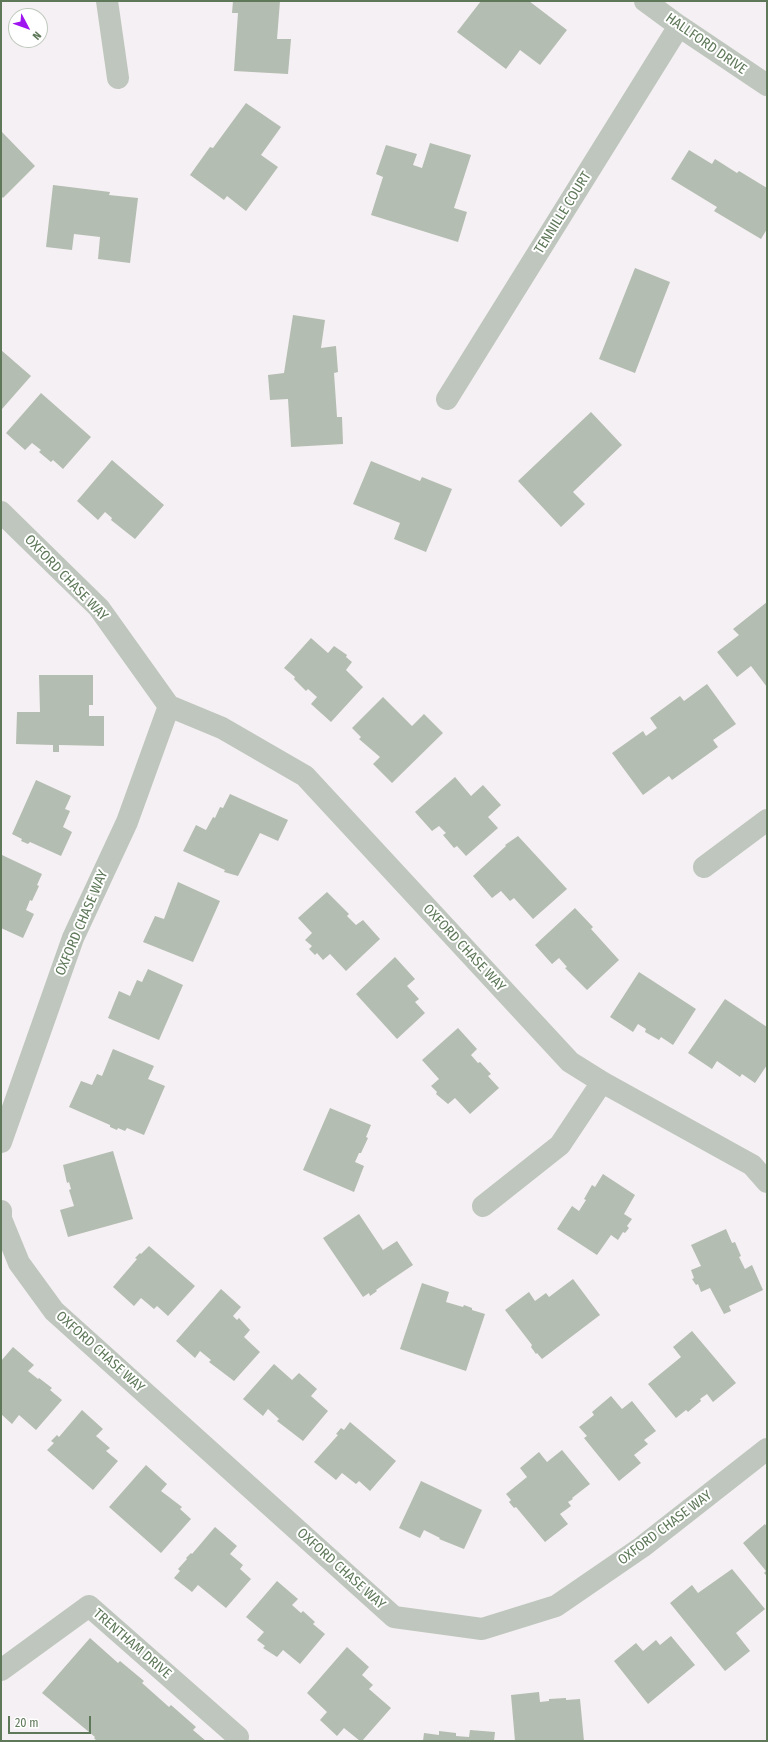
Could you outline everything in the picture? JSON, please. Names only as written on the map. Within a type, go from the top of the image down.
[{"type":"street","points":[[107,1],[118,78]]},
{"type":"street","name":"HALLFORD DRIVE","points":[[645,1],[679,26],[767,85]]},
{"type":"street","name":"TENNILLE COURT","points":[[447,399],[679,26]]},
{"type":"street","name":"OXFORD CHASE WAY","points":[[1,512],[99,608],[169,706],[222,728],[304,776],[570,1062],[602,1082],[752,1165],[767,1182]]},
{"type":"street","name":"OXFORD CHASE WAY","points":[[1,1142],[73,938],[127,822],[169,706]]},
{"type":"street","points":[[704,867],[767,820]]},
{"type":"street","points":[[483,1206],[560,1145],[602,1082]]},
{"type":"street","name":"OXFORD CHASE WAY","points":[[1,1211],[1,1219],[19,1263],[54,1311],[394,1617],[482,1629],[556,1606],[642,1547],[767,1450]]},
{"type":"street","name":"TRENTHAM DRIVE","points":[[1,1670],[89,1606],[238,1737]]},
{"type":"building","points":[[233,1],[280,1],[277,39],[291,39],[288,74],[234,71],[238,13],[232,13]]},
{"type":"building","points":[[481,1],[529,1],[567,30],[540,65],[520,50],[506,69],[457,32]]},
{"type":"building","points":[[246,103],[281,127],[261,155],[278,167],[246,211],[227,196],[224,200],[190,175],[210,147],[213,148]]},
{"type":"building","points":[[1,131],[35,166],[3,198],[1,196]]},
{"type":"building","points":[[430,143],[471,155],[454,208],[467,212],[458,242],[371,215],[383,177],[376,174],[386,145],[417,154],[413,165],[422,168]]},
{"type":"building","points":[[689,150],[712,164],[715,159],[737,173],[739,171],[767,188],[767,229],[761,239],[714,211],[717,207],[671,179]]},
{"type":"building","points":[[53,185],[110,192],[109,195],[138,198],[130,263],[98,259],[100,237],[74,234],[72,250],[46,247]]},
{"type":"building","points":[[635,268],[670,282],[635,373],[599,359]]},
{"type":"building","points":[[293,315],[325,320],[321,348],[336,346],[338,372],[334,373],[337,417],[342,417],[343,444],[291,447],[288,399],[270,400],[268,375],[284,373]]},
{"type":"building","points":[[1,350],[31,376],[2,409],[1,408]]},
{"type":"building","points":[[41,393],[91,437],[63,469],[53,460],[51,462],[39,452],[41,450],[32,443],[25,450],[6,433]]},
{"type":"building","points":[[591,412],[622,445],[573,492],[585,504],[561,527],[518,481]]},
{"type":"building","points":[[112,460],[164,505],[135,539],[111,520],[112,518],[105,512],[98,520],[77,501]]},
{"type":"building","points":[[371,461],[420,481],[422,477],[452,489],[426,552],[394,539],[400,523],[353,504]]},
{"type":"building","points":[[767,602],[767,687],[751,666],[737,677],[717,652],[739,635],[733,629]]},
{"type":"building","points":[[311,638],[328,653],[334,646],[347,655],[346,657],[352,662],[346,670],[363,687],[331,722],[311,704],[317,697],[308,689],[306,691],[294,679],[295,677],[284,668]]},
{"type":"building","points":[[39,675],[93,675],[93,705],[89,705],[89,716],[104,716],[104,746],[59,745],[59,752],[53,752],[53,745],[16,744],[17,712],[40,712]]},
{"type":"building","points":[[707,684],[736,724],[713,740],[718,747],[672,780],[669,776],[643,795],[612,753],[643,731],[646,736],[657,728],[650,718],[680,696],[684,701]]},
{"type":"building","points":[[383,697],[412,726],[424,714],[443,733],[392,783],[373,764],[380,757],[359,739],[361,737],[352,728]]},
{"type":"building","points":[[455,777],[471,796],[483,785],[501,805],[488,817],[498,828],[466,856],[457,846],[454,848],[443,835],[446,833],[439,826],[432,831],[415,812]]},
{"type":"building","points":[[36,780],[71,796],[65,809],[70,811],[63,827],[72,832],[61,856],[30,842],[28,844],[21,841],[22,839],[12,834]]},
{"type":"building","points":[[230,794],[288,820],[278,841],[260,833],[238,876],[224,872],[225,870],[183,851],[196,825],[206,830],[213,817],[215,818],[220,807],[223,808]]},
{"type":"building","points":[[518,836],[567,889],[533,919],[514,898],[510,901],[501,891],[492,898],[473,876],[506,846],[505,845]]},
{"type":"building","points":[[2,855],[42,874],[37,885],[39,886],[32,901],[30,900],[26,910],[34,914],[23,938],[1,928]]},
{"type":"building","points":[[178,882],[220,901],[193,962],[143,942],[155,916],[164,919]]},
{"type":"building","points":[[327,892],[349,914],[347,916],[356,925],[363,920],[380,939],[346,971],[330,954],[323,960],[317,953],[315,955],[309,949],[312,946],[305,940],[312,933],[298,918]]},
{"type":"building","points":[[575,908],[593,927],[591,929],[619,960],[587,990],[565,968],[567,967],[559,958],[552,964],[535,945]]},
{"type":"building","points":[[395,957],[415,979],[407,986],[419,999],[415,1002],[425,1013],[397,1039],[356,994]]},
{"type":"building","points":[[148,969],[183,985],[159,1040],[108,1018],[119,991],[130,996],[137,980],[142,982]]},
{"type":"building","points":[[639,972],[696,1009],[673,1045],[661,1037],[659,1040],[645,1032],[646,1029],[638,1024],[633,1032],[610,1017]]},
{"type":"building","points":[[725,999],[767,1027],[767,1065],[755,1083],[742,1074],[740,1077],[717,1061],[712,1069],[688,1053]]},
{"type":"building","points":[[458,1028],[477,1049],[471,1055],[491,1074],[488,1076],[499,1088],[470,1114],[455,1098],[448,1104],[436,1094],[437,1092],[431,1086],[439,1079],[422,1060]]},
{"type":"building","points":[[113,1049],[154,1066],[148,1079],[165,1086],[144,1135],[127,1128],[125,1131],[118,1128],[117,1130],[110,1127],[110,1125],[69,1107],[81,1081],[92,1085],[97,1074],[102,1076]]},
{"type":"building","points":[[330,1108],[371,1125],[366,1137],[368,1138],[355,1162],[364,1166],[354,1192],[303,1170]]},
{"type":"building","points":[[113,1151],[133,1219],[68,1237],[60,1210],[74,1206],[69,1190],[71,1189],[69,1182],[67,1183],[63,1165]]},
{"type":"building","points":[[603,1174],[635,1195],[624,1214],[632,1219],[627,1226],[629,1228],[625,1233],[623,1232],[618,1240],[611,1235],[597,1255],[557,1229],[572,1206],[579,1211],[586,1200],[584,1199],[592,1185],[595,1187]]},
{"type":"building","points":[[359,1214],[383,1250],[397,1241],[413,1265],[376,1290],[377,1291],[370,1296],[369,1293],[363,1297],[323,1238]]},
{"type":"building","points":[[726,1229],[732,1243],[735,1242],[741,1256],[739,1257],[745,1269],[752,1265],[763,1290],[729,1306],[731,1311],[724,1314],[710,1288],[701,1292],[698,1284],[696,1285],[692,1279],[694,1278],[691,1270],[701,1266],[691,1245]]},
{"type":"building","points":[[149,1246],[195,1286],[168,1316],[157,1306],[154,1309],[141,1298],[134,1306],[113,1287],[137,1259],[135,1258]]},
{"type":"building","points":[[573,1279],[600,1315],[542,1359],[537,1353],[536,1354],[531,1347],[532,1345],[505,1310],[529,1292],[535,1301],[546,1293],[549,1297]]},
{"type":"building","points":[[422,1283],[449,1292],[446,1302],[463,1307],[464,1305],[472,1308],[472,1310],[485,1314],[466,1371],[400,1349]]},
{"type":"building","points":[[221,1289],[241,1307],[233,1316],[237,1320],[239,1318],[250,1330],[244,1337],[260,1352],[234,1381],[209,1362],[211,1360],[200,1351],[195,1358],[176,1341]]},
{"type":"building","points":[[692,1331],[736,1383],[713,1402],[707,1394],[688,1412],[686,1410],[676,1418],[648,1384],[681,1357],[673,1347]]},
{"type":"building","points":[[13,1347],[34,1365],[28,1371],[52,1388],[50,1390],[62,1400],[36,1430],[19,1415],[12,1424],[1,1414],[1,1361]]},
{"type":"building","points":[[274,1364],[292,1380],[299,1373],[317,1389],[311,1396],[328,1411],[303,1441],[277,1421],[279,1419],[268,1409],[263,1416],[243,1399]]},
{"type":"building","points":[[611,1396],[622,1409],[632,1401],[656,1431],[644,1440],[648,1444],[634,1455],[641,1463],[619,1481],[584,1438],[587,1436],[579,1427],[594,1415],[592,1412]]},
{"type":"building","points":[[82,1410],[103,1429],[96,1436],[110,1448],[106,1451],[118,1461],[93,1490],[47,1450],[54,1443],[51,1441],[57,1435],[59,1437]]},
{"type":"building","points":[[350,1422],[396,1461],[370,1491],[359,1481],[356,1484],[342,1473],[336,1480],[314,1462],[338,1435],[336,1434],[341,1428],[344,1430]]},
{"type":"building","points":[[562,1450],[590,1484],[568,1502],[571,1506],[560,1514],[568,1524],[545,1542],[516,1507],[514,1508],[509,1502],[511,1500],[506,1494],[527,1477],[520,1468],[539,1452],[547,1462]]},
{"type":"building","points":[[146,1465],[167,1484],[161,1491],[182,1507],[180,1509],[191,1519],[161,1553],[109,1507]]},
{"type":"building","points":[[421,1481],[482,1510],[464,1549],[439,1539],[440,1538],[424,1530],[420,1538],[399,1528]]},
{"type":"building","points":[[765,1524],[767,1527],[767,1576],[764,1573],[766,1571],[743,1543]]},
{"type":"building","points":[[215,1527],[237,1546],[230,1554],[243,1565],[240,1569],[251,1579],[226,1608],[198,1585],[192,1592],[174,1578],[180,1571],[178,1569],[187,1559],[186,1558],[191,1553],[192,1554]]},
{"type":"building","points":[[732,1569],[765,1609],[736,1633],[750,1651],[725,1671],[670,1603],[692,1585],[698,1593]]},
{"type":"building","points":[[277,1581],[298,1599],[292,1605],[301,1613],[303,1611],[315,1622],[313,1624],[325,1634],[300,1664],[283,1650],[277,1657],[263,1648],[265,1646],[257,1640],[264,1632],[246,1617]]},
{"type":"building","points":[[671,1636],[695,1665],[648,1704],[614,1661],[636,1643],[643,1651],[656,1640],[660,1645]]},
{"type":"building","points":[[90,1638],[118,1663],[120,1661],[144,1681],[142,1683],[169,1707],[171,1705],[196,1727],[193,1730],[206,1741],[97,1741],[94,1738],[95,1737],[42,1693]]},
{"type":"building","points":[[347,1647],[369,1667],[362,1675],[373,1685],[369,1689],[391,1708],[362,1741],[344,1728],[337,1736],[320,1720],[327,1712],[307,1693]]},
{"type":"building","points":[[539,1692],[540,1702],[549,1701],[549,1699],[580,1699],[584,1741],[515,1741],[511,1695]]},
{"type":"building","points":[[470,1730],[495,1732],[494,1741],[423,1741],[424,1733],[439,1735],[439,1731],[456,1733],[456,1736],[469,1737]]}]
